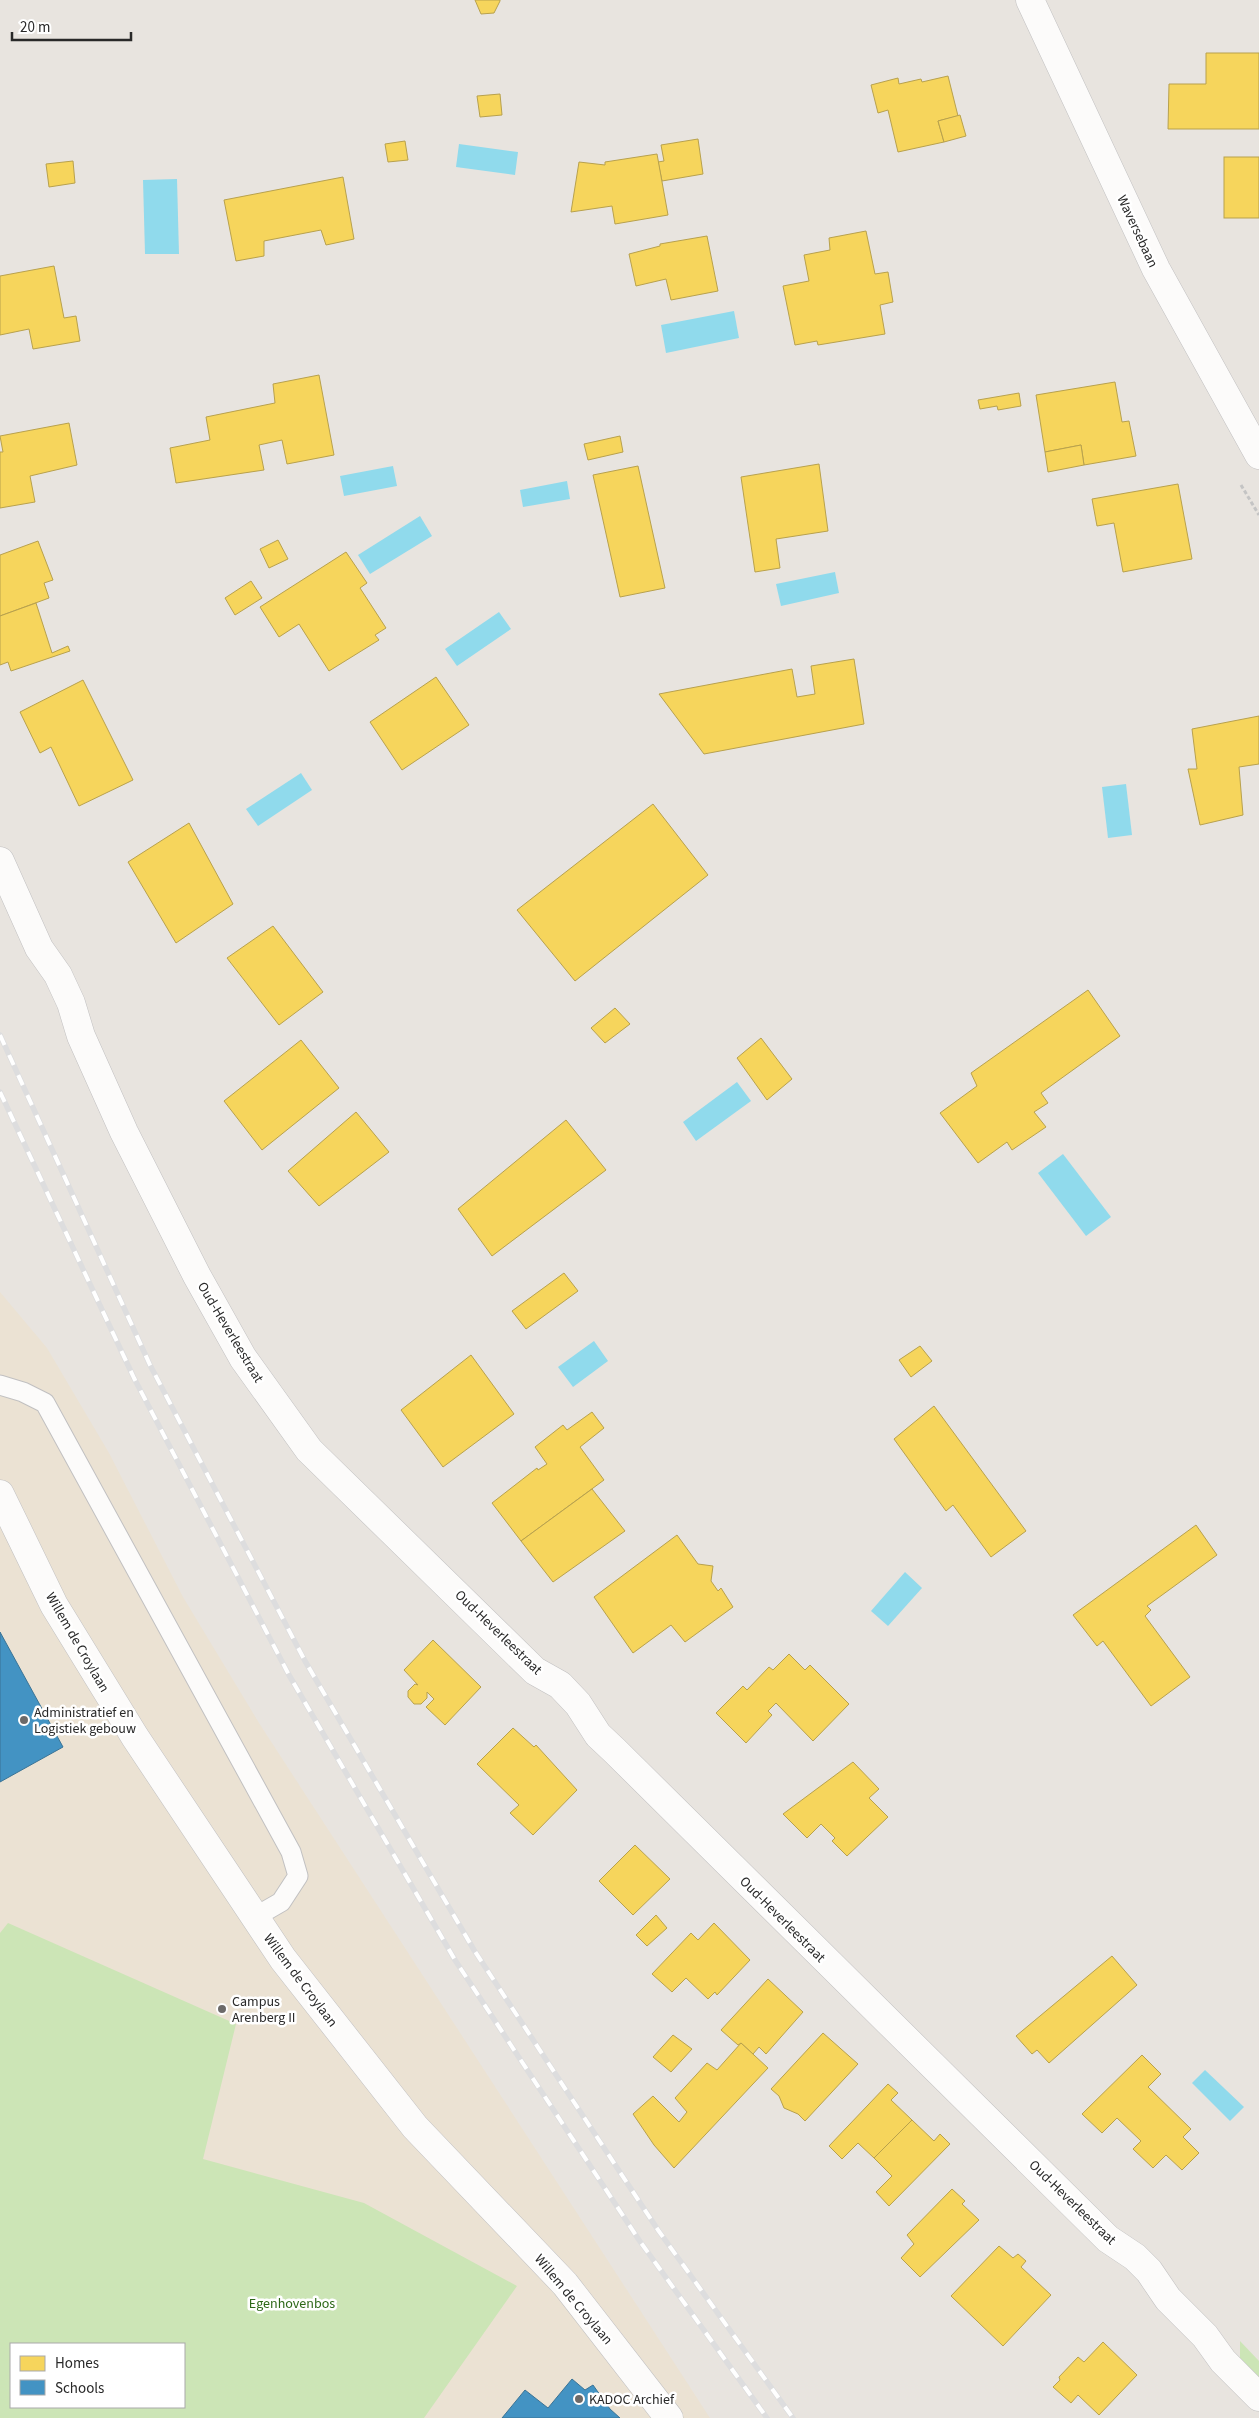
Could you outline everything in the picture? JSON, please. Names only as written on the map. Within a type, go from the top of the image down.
[{"type":"street","name":"Waversebaan","points":[[1030,0],[1156,269],[1259,455]]},
{"type":"street","name":"Oud-Heverleestraat","points":[[0,861],[39,948],[58,974],[71,1003],[81,1036],[124,1132],[197,1276],[243,1358],[309,1450],[535,1671],[560,1686],[578,1704],[598,1735],[642,1779],[1108,2239],[1135,2257],[1149,2272],[1168,2299],[1205,2336],[1223,2361],[1259,2397]]},
{"type":"street","name":"Willem de Croylaan","points":[[0,1494],[54,1605],[135,1737],[283,1959],[415,2127],[565,2284],[670,2418]]},
{"type":"lane","points":[[0,1384],[23,1392],[45,1403],[290,1852],[298,1876],[281,1902],[255,1918]]},
{"type":"shaded area","name":"Campus Arenberg II","points":[[0,1292],[47,1348],[109,1453],[183,1597],[259,1723],[710,2418],[217,2418],[185,2343],[0,2296]]},
{"type":"green space","name":"Egenhovenbos","points":[[8,1923],[236,2024],[203,2159],[364,2203],[517,2286],[424,2418],[0,2418],[0,1933]]},
{"type":"green space","points":[[1240,2341],[1259,2361],[1259,2377],[1240,2358]]},
{"type":"water","points":[[459,144],[518,152],[515,175],[456,167]]},
{"type":"water","points":[[177,179],[179,254],[145,254],[143,180]]},
{"type":"water","points":[[734,311],[739,338],[666,353],[661,325]]},
{"type":"water","points":[[393,466],[397,486],[344,496],[340,476]]},
{"type":"water","points":[[567,481],[570,499],[523,507],[520,490]]},
{"type":"water","points":[[420,516],[432,536],[370,574],[358,555]]},
{"type":"water","points":[[835,572],[839,593],[781,606],[776,584]]},
{"type":"water","points":[[499,612],[511,629],[457,666],[445,649]]},
{"type":"water","points":[[301,773],[312,790],[258,826],[246,809]]},
{"type":"water","points":[[1126,784],[1132,835],[1108,838],[1102,787]]},
{"type":"water","points":[[737,1082],[751,1101],[696,1141],[683,1122]]},
{"type":"water","points":[[1063,1154],[1111,1217],[1086,1236],[1038,1173]]},
{"type":"water","points":[[594,1341],[608,1361],[573,1387],[558,1367]]},
{"type":"water","points":[[905,1572],[922,1588],[888,1626],[871,1611]]},
{"type":"water","points":[[1205,2070],[1244,2107],[1230,2121],[1192,2083]]},
{"type":"building: Homes","points":[[475,0],[500,1],[494,13],[481,14]]},
{"type":"building: Homes","points":[[1206,53],[1259,53],[1259,129],[1168,129],[1169,84],[1206,84]]},
{"type":"building: Homes","points":[[948,76],[958,116],[938,121],[944,142],[898,152],[888,110],[878,113],[871,85],[898,78],[899,84],[921,79],[922,82]]},
{"type":"building: Homes","points":[[500,94],[502,115],[480,117],[477,96]]},
{"type":"building: Homes","points":[[960,115],[966,136],[944,142],[938,121]]},
{"type":"building: Homes","points":[[698,139],[703,174],[662,181],[658,162],[664,161],[661,145]]},
{"type":"building: Homes","points":[[405,141],[408,160],[388,162],[385,144]]},
{"type":"building: Homes","points":[[657,154],[668,215],[615,224],[612,206],[571,212],[579,162],[605,165],[605,162]]},
{"type":"building: Homes","points":[[1224,157],[1259,157],[1259,218],[1224,218]]},
{"type":"building: Homes","points":[[73,161],[75,183],[49,187],[46,164]]},
{"type":"building: Homes","points":[[343,177],[354,239],[326,245],[321,230],[264,241],[264,256],[236,261],[224,200]]},
{"type":"building: Homes","points":[[866,231],[875,274],[888,272],[893,302],[880,305],[885,334],[818,345],[817,341],[795,345],[783,286],[809,281],[804,255],[830,250],[829,238]]},
{"type":"building: Homes","points":[[707,236],[718,291],[671,300],[666,279],[636,286],[629,254],[660,246],[660,244]]},
{"type":"building: Homes","points":[[54,266],[64,318],[76,316],[80,341],[33,349],[29,329],[0,335],[0,276]]},
{"type":"building: Homes","points":[[319,375],[334,455],[287,464],[282,440],[259,445],[264,470],[176,483],[170,448],[210,440],[206,417],[275,403],[273,384]]},
{"type":"building: Homes","points":[[1115,382],[1122,422],[1129,421],[1136,456],[1084,465],[1081,445],[1045,452],[1036,395]]},
{"type":"building: Homes","points":[[1019,393],[1021,406],[998,410],[997,406],[980,409],[978,400]]},
{"type":"building: Homes","points":[[69,423],[77,465],[30,476],[35,502],[0,508],[0,452],[3,452],[0,436]]},
{"type":"building: Homes","points":[[620,436],[623,452],[588,460],[584,444]]},
{"type":"building: Homes","points":[[1081,445],[1084,465],[1048,472],[1045,452]]},
{"type":"building: Homes","points":[[819,464],[828,531],[776,539],[780,568],[755,572],[741,477]]},
{"type":"building: Homes","points":[[638,466],[665,588],[620,597],[593,475]]},
{"type":"building: Homes","points":[[1178,484],[1192,559],[1123,572],[1114,523],[1097,526],[1092,499]]},
{"type":"building: Homes","points":[[278,540],[288,559],[269,568],[260,549]]},
{"type":"building: Homes","points":[[38,541],[53,580],[44,583],[49,598],[0,616],[0,555]]},
{"type":"building: Homes","points":[[346,552],[367,583],[360,588],[386,628],[375,635],[379,640],[329,671],[299,624],[279,637],[260,607]]},
{"type":"building: Homes","points":[[251,581],[262,598],[235,615],[225,598]]},
{"type":"building: Homes","points":[[36,603],[52,653],[68,646],[70,651],[11,671],[8,662],[0,665],[0,616]]},
{"type":"building: Homes","points":[[854,659],[864,724],[704,754],[659,694],[792,669],[797,697],[815,694],[811,666]]},
{"type":"building: Homes","points":[[436,677],[469,725],[402,770],[370,722]]},
{"type":"building: Homes","points":[[83,680],[133,780],[79,806],[51,747],[40,753],[20,712]]},
{"type":"building: Homes","points":[[1259,716],[1259,764],[1239,767],[1243,815],[1200,825],[1188,769],[1197,769],[1192,729]]},
{"type":"building: Homes","points":[[653,804],[708,875],[575,981],[517,910]]},
{"type":"building: Homes","points":[[189,823],[233,904],[176,943],[128,862]]},
{"type":"building: Homes","points":[[273,926],[323,992],[279,1025],[227,958]]},
{"type":"building: Homes","points":[[1088,990],[1120,1036],[1041,1093],[1048,1103],[1034,1112],[1046,1127],[1012,1150],[1007,1142],[978,1163],[940,1113],[977,1086],[971,1073]]},
{"type":"building: Homes","points":[[615,1008],[630,1024],[605,1043],[591,1028]]},
{"type":"building: Homes","points":[[761,1038],[792,1079],[767,1100],[737,1058]]},
{"type":"building: Homes","points":[[301,1040],[339,1088],[262,1150],[224,1101]]},
{"type":"building: Homes","points":[[356,1112],[389,1152],[319,1206],[288,1171]]},
{"type":"building: Homes","points":[[566,1120],[606,1170],[492,1256],[458,1209]]},
{"type":"building: Homes","points":[[564,1273],[578,1291],[526,1329],[512,1311]]},
{"type":"building: Homes","points":[[920,1346],[932,1361],[911,1377],[899,1360]]},
{"type":"building: Homes","points":[[471,1355],[514,1414],[443,1467],[401,1410]]},
{"type":"building: Homes","points":[[934,1406],[1026,1531],[991,1557],[953,1505],[946,1511],[894,1439]]},
{"type":"building: Homes","points":[[592,1412],[604,1428],[580,1447],[604,1480],[521,1541],[492,1503],[537,1468],[538,1470],[547,1464],[535,1447],[563,1425],[567,1430]]},
{"type":"building: Homes","points":[[592,1489],[625,1531],[553,1582],[521,1541]]},
{"type":"building: Homes","points":[[1196,1525],[1217,1555],[1147,1606],[1151,1610],[1145,1616],[1190,1677],[1151,1706],[1103,1641],[1097,1646],[1073,1615]]},
{"type":"building: Homes","points":[[677,1535],[698,1564],[713,1566],[711,1581],[718,1591],[721,1588],[733,1607],[685,1642],[671,1625],[633,1653],[594,1597]]},
{"type":"building: Homes","points":[[433,1640],[481,1687],[445,1725],[426,1707],[434,1699],[427,1692],[427,1698],[421,1704],[414,1704],[408,1697],[408,1691],[415,1684],[418,1685],[404,1670]]},
{"type":"building: Homes","points":[[789,1654],[805,1670],[810,1665],[849,1704],[813,1741],[776,1703],[768,1711],[772,1715],[746,1743],[716,1713],[743,1686],[747,1690],[769,1667],[773,1670]]},
{"type":"building: Homes","points":[[513,1728],[534,1747],[536,1745],[577,1790],[533,1835],[510,1813],[519,1805],[477,1764]]},
{"type":"building: Homes","points":[[853,1762],[879,1789],[869,1798],[888,1817],[847,1856],[832,1841],[835,1838],[821,1824],[807,1838],[783,1814]]},
{"type":"building: Homes","points":[[635,1845],[670,1879],[633,1915],[599,1881]]},
{"type":"building: Homes","points":[[656,1915],[667,1928],[647,1946],[636,1935]]},
{"type":"building: Homes","points":[[714,1923],[750,1960],[717,1995],[715,1992],[708,1999],[686,1978],[672,1992],[652,1974],[691,1933],[698,1940]]},
{"type":"building: Homes","points":[[1112,1956],[1137,1985],[1049,2063],[1037,2050],[1032,2054],[1016,2036]]},
{"type":"building: Homes","points":[[768,1979],[803,2012],[766,2054],[759,2047],[753,2054],[741,2043],[738,2045],[721,2030]]},
{"type":"building: Homes","points":[[823,2033],[858,2064],[805,2121],[798,2114],[784,2108],[779,2096],[771,2089]]},
{"type":"building: Homes","points":[[673,2035],[692,2049],[671,2072],[653,2057]]},
{"type":"building: Homes","points":[[741,2043],[768,2068],[674,2168],[654,2145],[633,2114],[653,2096],[679,2122],[687,2112],[675,2098],[707,2063],[717,2070]]},
{"type":"building: Homes","points":[[1142,2055],[1161,2074],[1148,2087],[1191,2129],[1183,2137],[1199,2153],[1182,2170],[1166,2155],[1153,2168],[1133,2149],[1141,2141],[1117,2118],[1102,2133],[1082,2114]]},
{"type":"building: Homes","points":[[888,2084],[898,2093],[891,2100],[912,2120],[874,2158],[858,2143],[842,2159],[829,2146]]},
{"type":"building: Homes","points":[[912,2120],[934,2141],[940,2134],[950,2144],[889,2206],[876,2192],[892,2176],[874,2158]]},
{"type":"building: Homes","points":[[952,2189],[965,2201],[962,2204],[979,2220],[920,2277],[901,2258],[914,2244],[907,2235]]},
{"type":"building: Homes","points":[[999,2246],[1013,2258],[1018,2254],[1026,2261],[1021,2267],[1051,2295],[1003,2346],[951,2296]]},
{"type":"building: Homes","points":[[1103,2342],[1137,2375],[1099,2415],[1078,2395],[1071,2403],[1053,2387],[1060,2380],[1059,2377],[1078,2357],[1084,2362]]},
{"type":"building: Schools","name":"Administratief en Logistiek gebouw","points":[[0,1632],[63,1747],[0,1782]]},
{"type":"building: Schools","name":"KADOC Archief","points":[[572,2379],[585,2390],[593,2385],[610,2409],[620,2418],[502,2418],[525,2390],[548,2408]]},
{"type":"railway","points":[[0,1035],[150,1365],[305,1661],[474,1950],[658,2230],[793,2418]]},
{"type":"railway","points":[[0,1092],[134,1378],[289,1675],[455,1960],[639,2240],[767,2418]]},
{"type":"place","name":"Administratief en Logistiek gebouw","points":[[24,1720]]},
{"type":"place","name":"Campus Arenberg II","points":[[222,2009]]},
{"type":"place","name":"KADOC Archief","points":[[579,2399]]}]
